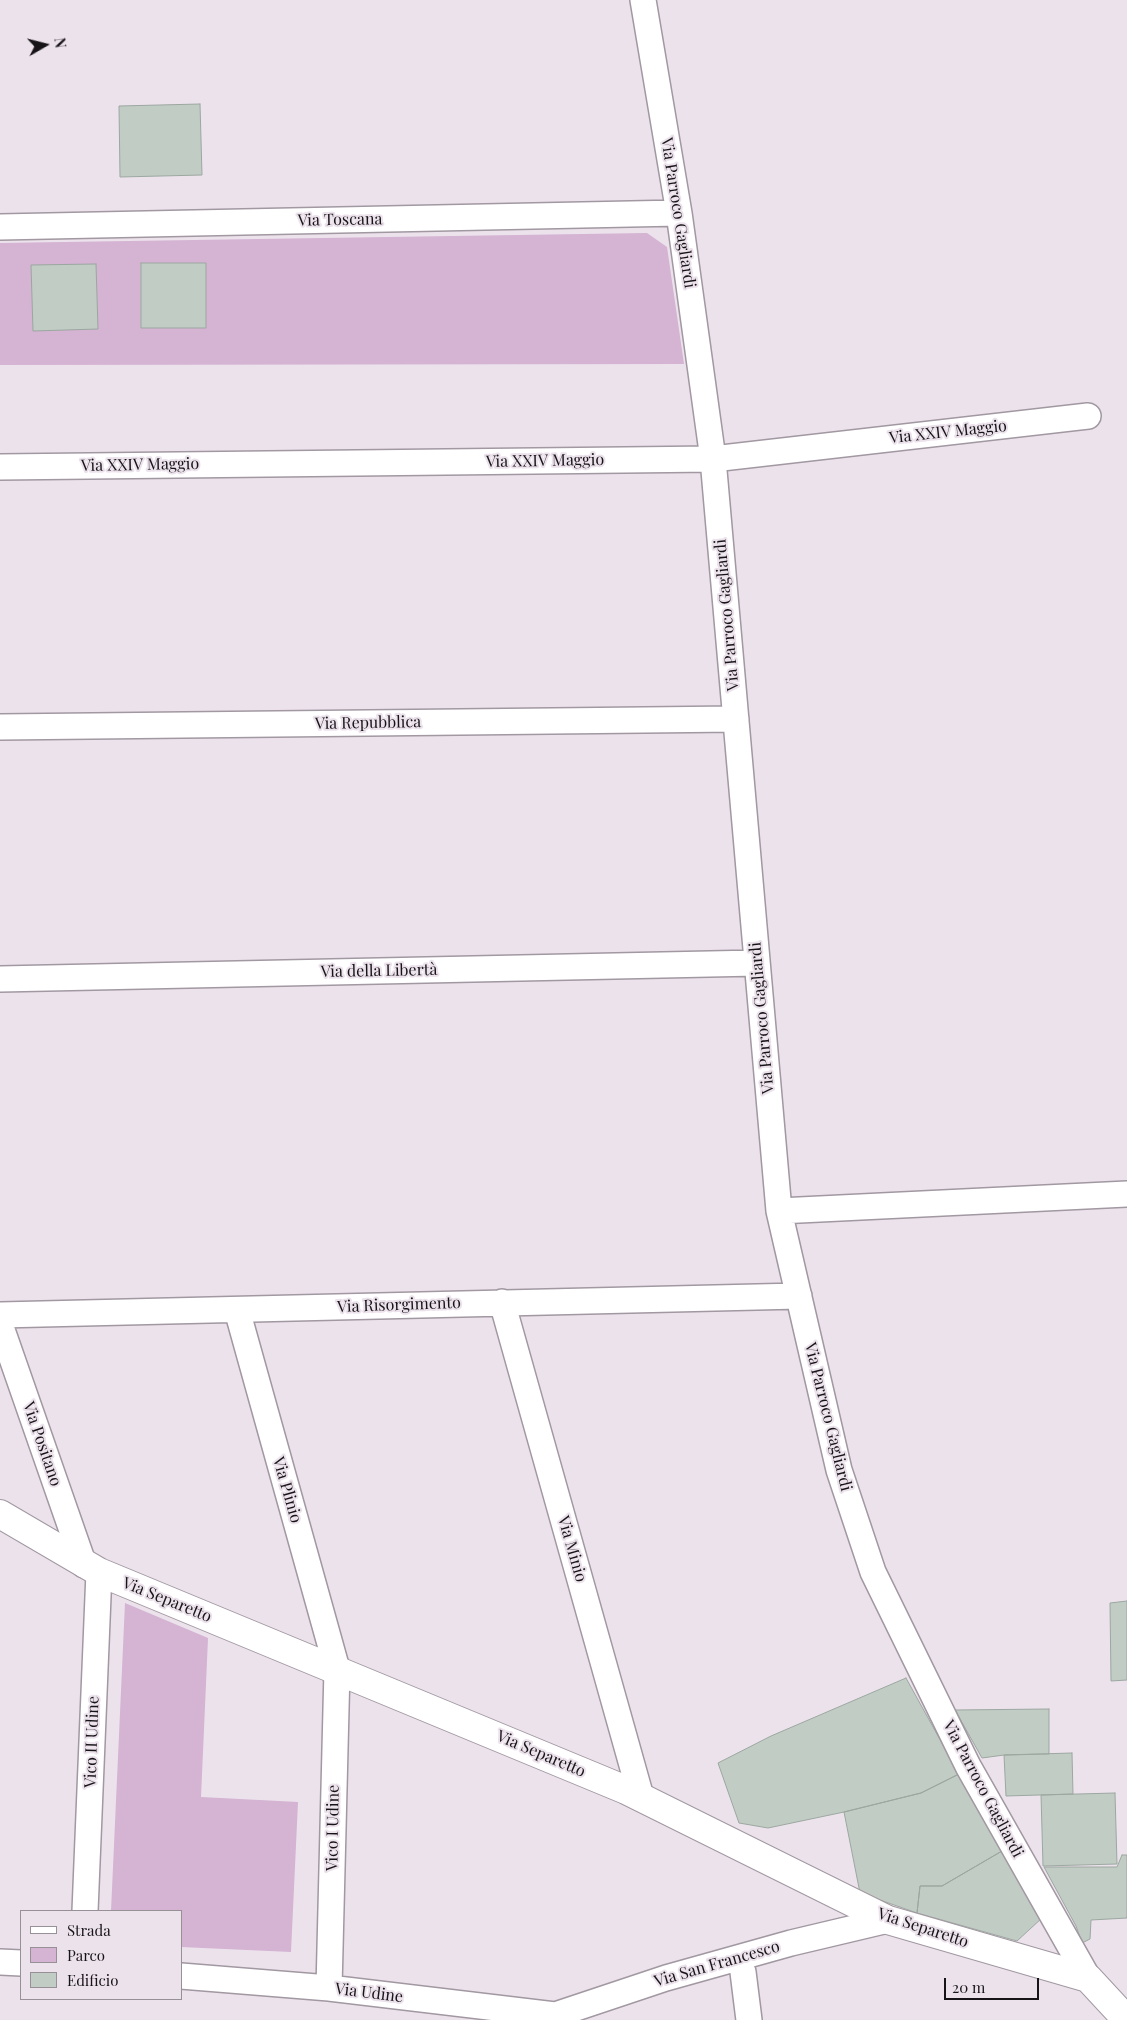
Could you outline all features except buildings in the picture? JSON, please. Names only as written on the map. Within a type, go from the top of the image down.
[{"type":"street","name":"Via Parroco Gagliardi","points":[[643,0],[680,213],[713,459],[780,1211],[799,1296],[839,1470],[873,1572],[968,1766],[1088,1978]]},
{"type":"street","name":"Via Toscana","points":[[0,227],[680,213]]},
{"type":"street","name":"Via XXIV Maggio","points":[[0,467],[713,459],[1088,416]]},
{"type":"street","name":"Via Repubblica","points":[[0,727],[736,719]]},
{"type":"street","name":"Via della Libertà","points":[[0,979],[757,963]]},
{"type":"street","points":[[780,1211],[1127,1194]]},
{"type":"street","name":"Via Risorgimento","points":[[0,1315],[799,1296]]},
{"type":"street","name":"Via Minio","points":[[502,1302],[641,1797]]},
{"type":"street","name":"Via Plinio","points":[[237,1310],[337,1669]]},
{"type":"street","name":"Via Positano","points":[[0,1324],[92,1569]]},
{"type":"street","name":"Via Separetto","points":[[0,1514],[92,1569],[337,1669],[641,1797],[888,1920],[1088,1978]]},
{"type":"street","name":"Vico II Udine","points":[[85,1910],[92,1569]]},
{"type":"street","name":"Vico I Udine","points":[[329,1988],[337,1669]]},
{"type":"street","name":"Via San Francesco","points":[[552,2018],[666,1978],[772,1948],[888,1920]]},
{"type":"street","points":[[0,1962],[20,1963]]},
{"type":"street","points":[[743,1972],[749,2020]]},
{"type":"street","name":"Via Udine","points":[[182,1976],[329,1988],[552,2018]]},
{"type":"street","points":[[1088,1978],[1127,2020]]},
{"type":"green space","points":[[647,233],[667,247],[684,364],[0,365],[0,243]]},
{"type":"green space","points":[[125,1603],[208,1638],[201,1797],[298,1802],[291,1952],[182,1947],[182,1910],[111,1910]]}]
